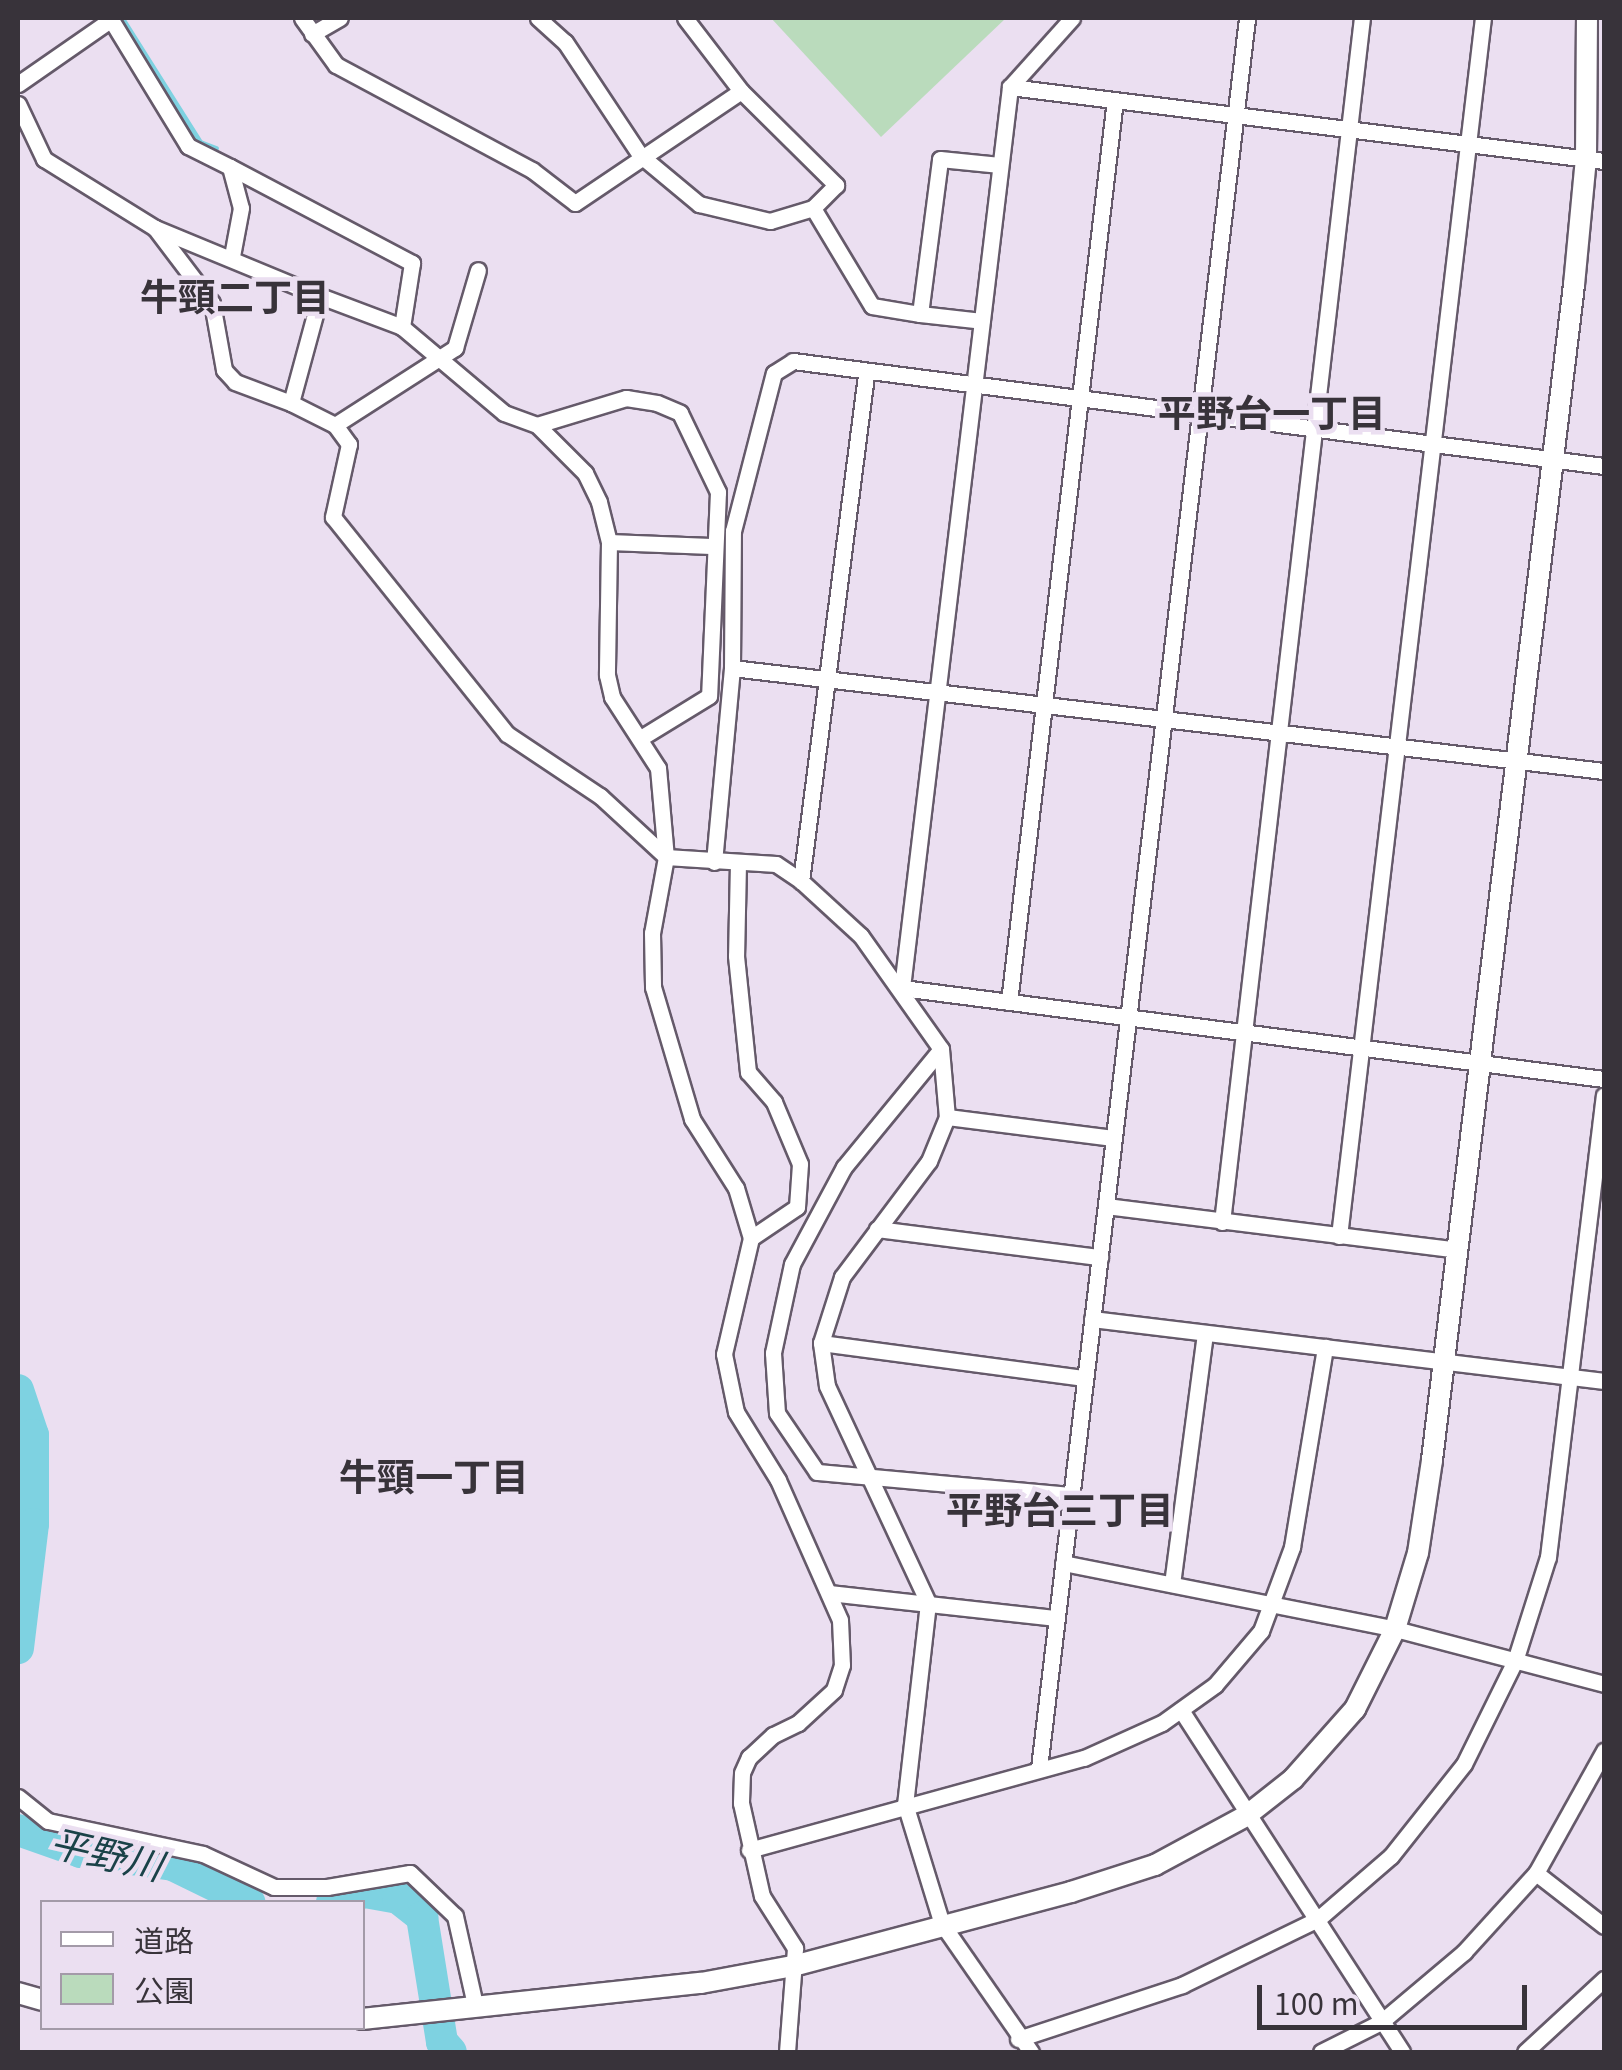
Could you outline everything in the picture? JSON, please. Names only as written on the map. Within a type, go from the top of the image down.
[{"type":"street","points":[[302,18],[336,65],[532,170],[576,203],[640,155],[741,91]]},
{"type":"street","points":[[312,34],[340,18]]},
{"type":"street","points":[[538,18],[565,42],[640,155],[699,204],[770,221],[813,208],[836,185],[741,91],[684,18]]},
{"type":"street","points":[[902,988],[1010,87],[1072,18]]},
{"type":"street","points":[[1039,1768],[1248,18]]},
{"type":"street","points":[[1222,1222],[1362,18]]},
{"type":"street","points":[[1338,1236],[1484,18]]},
{"type":"street","points":[[365,2019],[701,1983],[793,1966],[1154,1865],[1246,1816],[1294,1780],[1355,1709],[1396,1629],[1418,1553],[1551,461],[1595,159],[1587,18]]},
{"type":"street","points":[[18,84],[110,19],[188,146],[412,264],[402,327]]},
{"type":"street","points":[[1010,87],[1595,159]]},
{"type":"street","points":[[1010,1002],[1115,100]]},
{"type":"street","points":[[18,104],[44,159],[155,228],[402,327],[504,413],[537,425],[585,473],[609,542],[606,676],[612,697],[642,737],[658,768],[666,857],[652,933],[653,987],[692,1119],[736,1188],[752,1238],[724,1354],[736,1412],[778,1480],[840,1620],[842,1666],[821,1706],[748,1757],[741,1804],[762,1896],[795,1948],[787,2052]]},
{"type":"street","points":[[920,314],[940,159],[1000,165]]},
{"type":"street","points":[[230,167],[242,208],[232,256]]},
{"type":"street","points":[[813,208],[872,306],[982,321]]},
{"type":"street","points":[[155,228],[212,303],[224,370],[235,382],[291,402],[335,425],[349,444],[333,517],[507,734],[600,796],[666,857],[776,864],[801,881],[862,936],[941,1049],[947,1117],[930,1161],[842,1278],[821,1342],[827,1386],[928,1603],[904,1804],[942,1924],[1018,2039],[1031,2052]]},
{"type":"street","points":[[335,425],[438,354],[454,348],[478,270]]},
{"type":"street","points":[[291,402],[320,296]]},
{"type":"street","points":[[714,862],[732,668],[732,531],[774,373],[793,361],[866,375],[1604,466]]},
{"type":"street","points":[[801,881],[866,375]]},
{"type":"street","points":[[537,425],[626,398],[680,413],[718,492],[711,546],[710,696],[642,737]]},
{"type":"street","points":[[609,542],[711,546]]},
{"type":"street","points":[[732,668],[1604,771]]},
{"type":"street","points":[[738,863],[736,956],[748,1072],[774,1102],[800,1164],[796,1207],[752,1238]]},
{"type":"street","points":[[902,988],[1604,1079]]},
{"type":"street","points":[[941,1049],[844,1167],[792,1264],[778,1309],[776,1413],[817,1472],[1071,1495]]},
{"type":"street","points":[[1018,2039],[1182,1985],[1318,1920],[1391,1856],[1464,1764],[1515,1660],[1548,1557],[1604,1095]]},
{"type":"street","points":[[947,1117],[1114,1138]]},
{"type":"street","points":[[1106,1206],[1456,1250]]},
{"type":"street","points":[[878,1230],[1100,1257]]},
{"type":"street","points":[[1092,1319],[1604,1382]]},
{"type":"street","points":[[1172,1584],[1205,1332]]},
{"type":"street","points":[[821,1342],[1085,1378]]},
{"type":"street","points":[[749,1850],[1133,1738],[1181,1710],[1238,1662],[1273,1604],[1292,1547],[1325,1347]]},
{"type":"street","points":[[1063,1563],[1396,1629],[1604,1684]]},
{"type":"street","points":[[829,1593],[1057,1618]]},
{"type":"street","points":[[1181,1710],[1402,2052]]},
{"type":"street","points":[[1321,2052],[1381,2022],[1464,1952],[1536,1873],[1604,1751]]},
{"type":"street","points":[[20,1801],[48,1821],[203,1854],[274,1887],[326,1887],[410,1873],[455,1916],[475,2005]]},
{"type":"street","points":[[1536,1873],[1604,1926]]},
{"type":"street","points":[[1526,2052],[1604,1978]]},
{"type":"green space","points":[[771,18],[1006,18],[881,137]]},
{"type":"waterway","points":[[122,18],[200,142],[216,148]]},
{"type":"waterway","name":"平野川","points":[[18,1390],[33,1435],[33,1524],[18,1648]]},
{"type":"waterway","name":"平野川","points":[[18,1830],[81,1852],[173,1865],[245,1900]]},
{"type":"waterway","name":"平野川","points":[[339,1900],[365,1892],[398,1898],[422,1917],[442,2042],[451,2052]]},
{"type":"district","name":"牛頸二丁目","points":[[235,295]]},
{"type":"district","name":"平野台一丁目","points":[[1272,411]]},
{"type":"district","name":"牛頸一丁目","points":[[434,1475]]},
{"type":"district","name":"平野台三丁目","points":[[1060,1508]]}]
